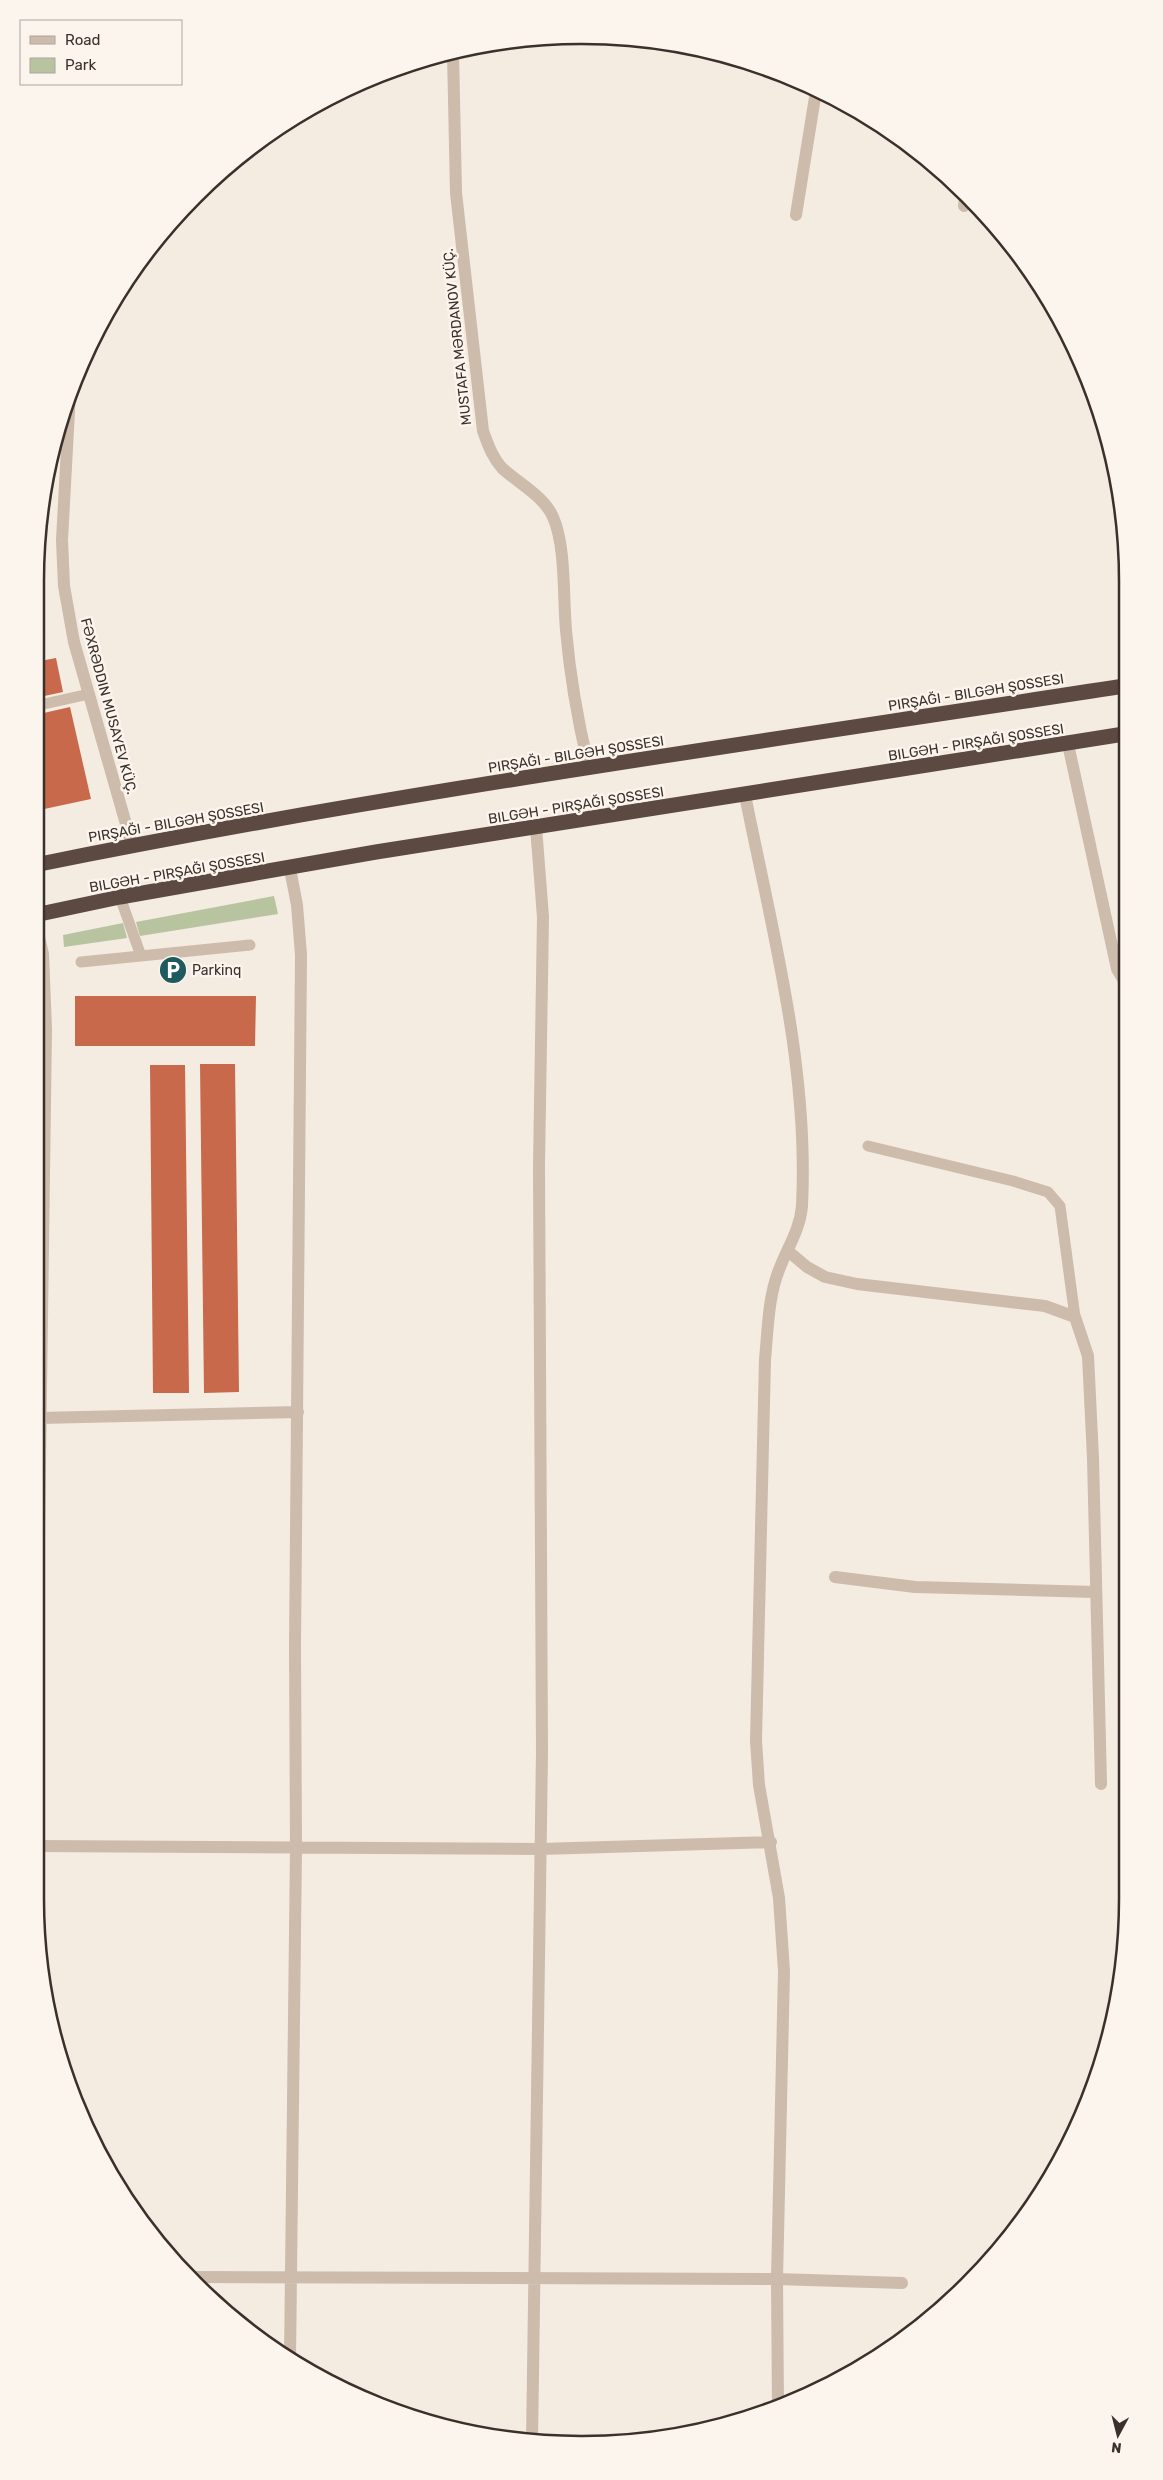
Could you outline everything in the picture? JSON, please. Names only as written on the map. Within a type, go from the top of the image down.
[{"type":"highway","points":[[44,863],[132,845],[589,768],[1119,687]]},
{"type":"highway","points":[[44,913],[120,897],[290,869],[376,852],[1119,736]]},
{"type":"street","name":"MUSTAFA MƏRDANOV KÜÇ.","points":[[453,59],[456,193],[483,431],[491,453],[501,467],[539,500],[553,516],[560,540],[569,668],[576,713],[589,768]]},
{"type":"street","points":[[796,215],[815,97]]},
{"type":"street","name":"FƏXRƏDDIN MUSAYEV KÜÇ.","points":[[69,421],[62,540],[64,586],[74,642],[132,845]]},
{"type":"street","points":[[1068,744],[1119,972]]},
{"type":"street","points":[[745,795],[797,1065],[803,1158],[802,1208],[798,1228],[778,1271],[773,1294],[765,1360],[756,1740],[759,1785],[771,1842],[779,1898],[784,1971],[777,2279],[778,2399]]},
{"type":"street","points":[[532,2434],[541,1849],[539,1166],[542,917],[536,827]]},
{"type":"street","points":[[290,869],[297,905],[300,954],[296,1848],[290,2350]]},
{"type":"street","points":[[44,970],[44,1072]]},
{"type":"street","points":[[788,1251],[807,1267],[825,1277],[841,1281],[1045,1306],[1075,1317],[1088,1356],[1100,1784]]},
{"type":"street","points":[[44,1418],[298,1412]]},
{"type":"street","points":[[835,1577],[915,1588],[1095,1592]]},
{"type":"street","points":[[44,1846],[541,1849],[771,1842]]},
{"type":"street","points":[[199,2277],[777,2279],[902,2283]]},
{"type":"lane","points":[[44,704],[89,694]]},
{"type":"lane","points":[[120,897],[141,956]]},
{"type":"lane","points":[[80,962],[250,945]]},
{"type":"lane","points":[[868,1146],[1013,1181],[1048,1192],[1060,1206],[1075,1317]]},
{"type":"green space","points":[[274,896],[278,914],[140,936],[136,922]]},
{"type":"green space","points":[[123,923],[127,938],[64,947],[63,935]]},
{"type":"building","points":[[56,658],[63,692],[44,696],[44,660]]},
{"type":"building","points":[[70,707],[91,799],[44,809],[44,713]]},
{"type":"building","points":[[75,996],[256,996],[255,1046],[75,1046]]},
{"type":"building","points":[[200,1064],[235,1064],[239,1392],[204,1393]]},
{"type":"building","points":[[150,1065],[185,1065],[189,1393],[153,1393]]},
{"type":"place","name":"Parkinq","points":[[173,970]]}]
